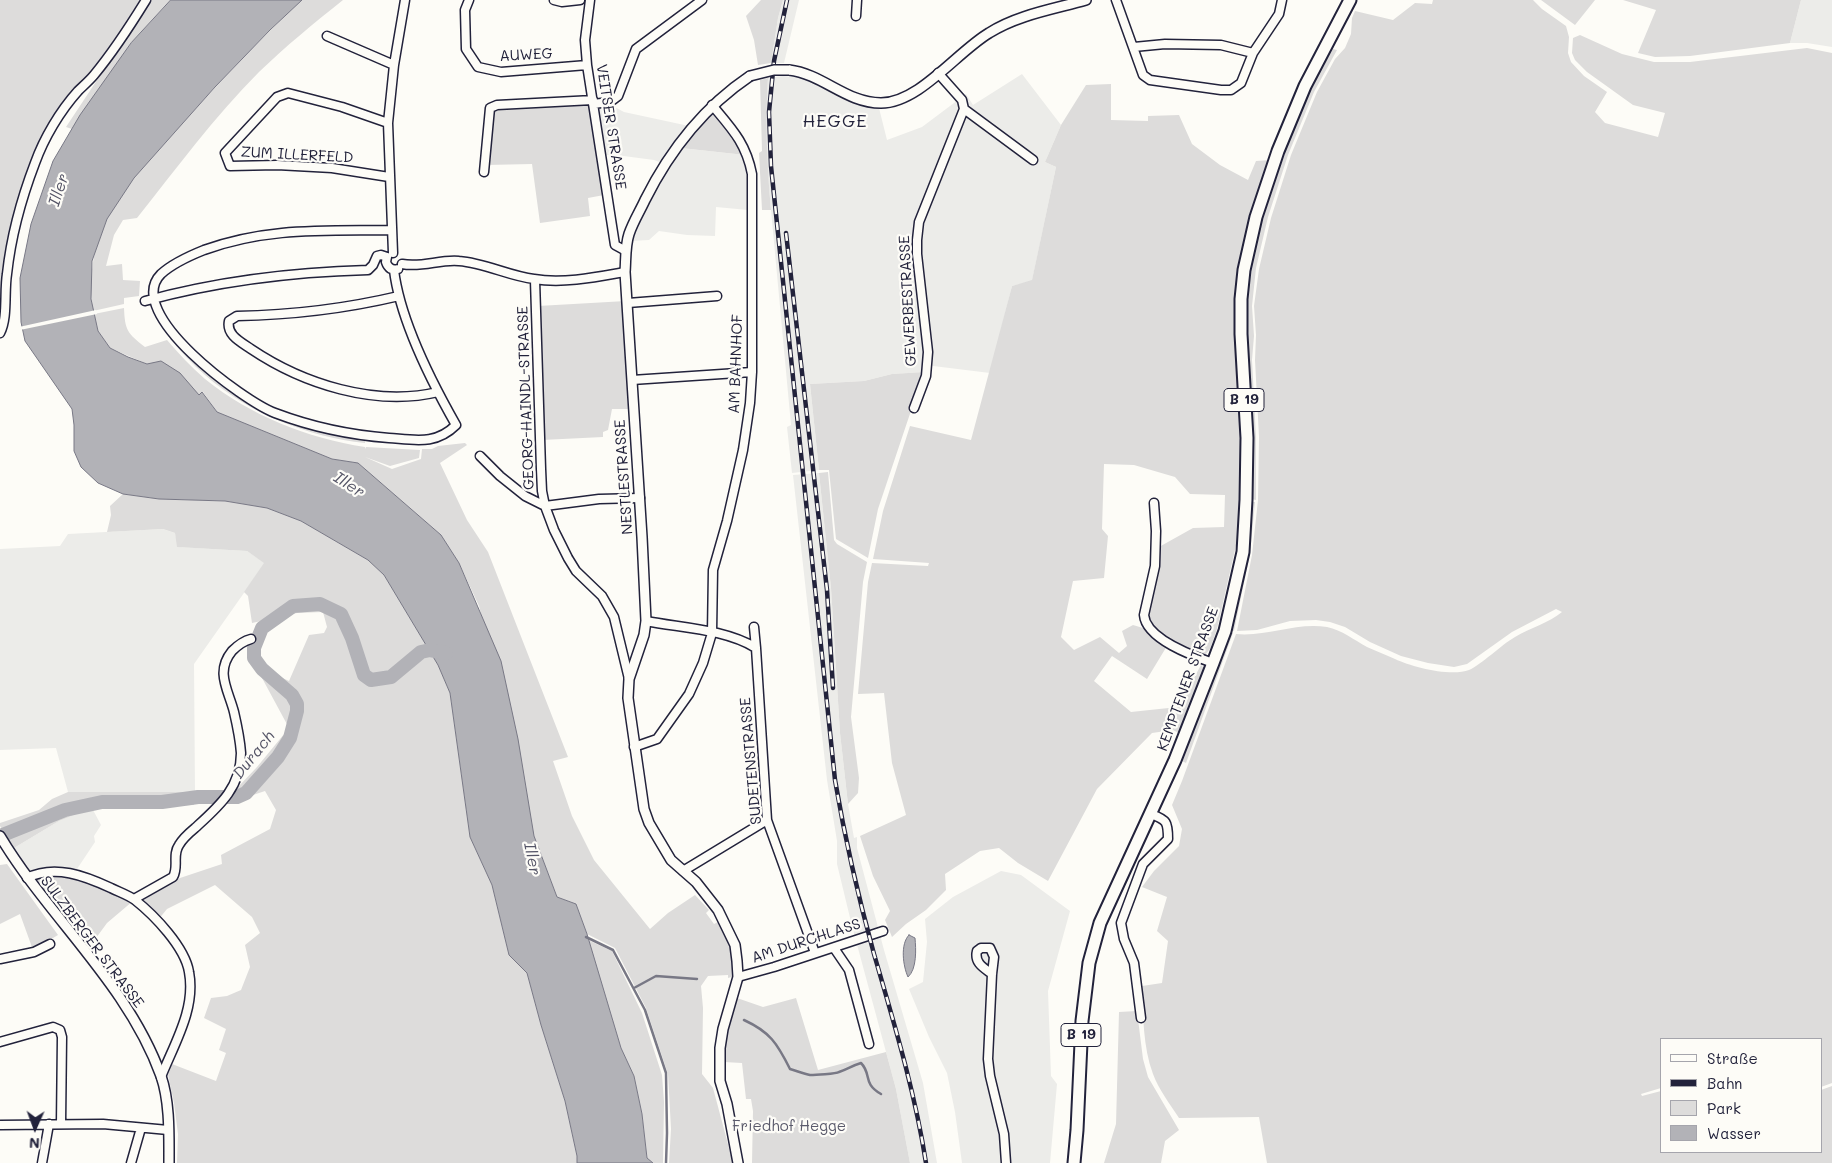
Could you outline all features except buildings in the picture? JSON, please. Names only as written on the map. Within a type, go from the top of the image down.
[{"type":"main road","name":"KEMPTENER STRASSE","points":[[1074,1163],[1082,1021],[1089,963],[1100,923],[1176,760],[1225,630],[1243,552],[1246,500],[1246,438],[1241,299],[1244,270],[1256,217],[1278,150],[1305,86],[1350,0]]},
{"type":"street","points":[[0,333],[5,321],[6,273],[35,162],[58,120],[77,92],[94,76],[146,0]]},
{"type":"street","points":[[391,230],[290,231],[230,241],[186,257],[160,274],[155,284],[153,299],[164,322],[210,371],[240,394],[273,412],[335,431],[411,440],[436,439],[448,433],[456,425],[438,392],[411,332],[394,270],[387,265],[390,255],[391,230],[388,177],[388,122],[394,65],[405,0]]},
{"type":"street","name":"AUWEG","points":[[469,0],[466,10],[466,49],[478,67],[501,72],[587,65]]},
{"type":"street","points":[[554,0],[562,2],[580,0]]},
{"type":"street","name":"VEITSER STRASSE","points":[[590,0],[585,40],[587,65],[615,245],[626,251]]},
{"type":"street","points":[[484,172],[490,108],[497,105],[610,102],[618,96],[636,49],[702,0]]},
{"type":"street","points":[[856,16],[857,0]]},
{"type":"street","points":[[1033,160],[964,109],[962,100],[938,73],[969,47],[989,33],[1010,22],[1086,0]]},
{"type":"street","points":[[1116,0],[1143,75],[1150,80],[1221,90],[1231,90],[1241,83],[1253,53],[1280,14],[1282,0]]},
{"type":"street","points":[[327,36],[394,65]]},
{"type":"street","points":[[1134,47],[1165,44],[1221,45],[1253,53]]},
{"type":"street","name":"NESTLESTRASSE","points":[[629,678],[644,635],[646,621],[626,251],[629,235],[654,182],[683,138],[712,105],[731,88],[750,76],[774,70],[805,72],[832,88],[858,100],[882,103],[906,97],[917,91],[938,73]]},
{"type":"street","name":"ZUM ILLERFELD","points":[[388,122],[342,107],[288,93],[276,97],[225,153],[230,166],[277,165],[332,168],[388,177]]},
{"type":"street","name":"AM BAHNHOF","points":[[634,747],[657,739],[689,694],[702,668],[712,633],[713,570],[727,521],[743,450],[750,403],[752,372],[752,174],[749,157],[743,144],[712,105]]},
{"type":"street","name":"GEWERBESTRASSE","points":[[914,408],[926,376],[928,352],[916,240],[919,222],[964,109]]},
{"type":"street","points":[[145,301],[253,278],[316,272],[368,270],[373,265],[377,256],[382,255],[401,256],[402,264],[399,269],[394,270]]},
{"type":"street","points":[[402,264],[414,266],[448,260],[463,261],[535,280],[586,279],[626,272]]},
{"type":"street","name":"GEORG-HAINDL-STRASSE","points":[[535,280],[541,476],[545,506],[568,558],[576,571],[602,596],[614,616],[629,678],[628,698],[634,747],[644,809],[649,822],[671,860],[696,882],[708,896],[727,926],[734,945],[738,977],[723,1029],[720,1048],[720,1081],[727,1104],[738,1163]]},
{"type":"street","points":[[400,296],[351,307],[310,313],[237,316],[230,321],[228,326],[230,332],[237,339],[283,369],[338,389],[383,396],[417,397],[438,392]]},
{"type":"street","points":[[628,304],[717,296]]},
{"type":"street","points":[[632,380],[752,372]]},
{"type":"street","points":[[480,456],[500,476],[525,496],[545,506],[599,499],[640,498]]},
{"type":"street","points":[[1154,503],[1155,566],[1144,615],[1145,622],[1152,632],[1164,640],[1193,656],[1213,663]]},
{"type":"street","points":[[646,621],[712,633],[746,642],[756,648]]},
{"type":"street","name":"SUDETENSTRASSE","points":[[754,627],[767,820],[815,953]]},
{"type":"street","points":[[134,899],[173,878],[176,872],[175,854],[177,847],[230,793],[240,768],[241,754],[239,734],[223,669],[227,658],[235,648],[244,641],[251,639]]},
{"type":"street","points":[[1141,1018],[1134,963],[1124,938],[1121,923],[1143,864],[1168,839],[1167,825],[1163,819],[1151,814]]},
{"type":"street","points":[[683,871],[767,820]]},
{"type":"street","name":"SULZBERGER STRASSE","points":[[0,836],[27,878],[130,1013],[147,1044],[161,1077],[167,1106],[169,1163]]},
{"type":"street","name":"SULZBERGER STRASSE","points":[[27,878],[42,873],[64,872],[91,879],[134,899],[172,937],[189,970],[191,994],[188,1010],[161,1077]]},
{"type":"street","name":"AM DURCHLASS","points":[[738,977],[883,931]]},
{"type":"street","points":[[0,958],[34,952],[50,944]]},
{"type":"street","points":[[834,948],[849,970],[869,1044]]},
{"type":"street","points":[[992,974],[988,1059],[990,1076],[1004,1134],[1006,1163]]},
{"type":"street","points":[[0,1042],[53,1027],[60,1030],[62,1037],[61,1124]]},
{"type":"street","points":[[42,1163],[49,1124]]},
{"type":"street","points":[[0,1125],[103,1124],[168,1130]]},
{"type":"street","points":[[131,1163],[141,1128]]},
{"type":"shaded area","points":[[783,0],[799,0],[784,63],[771,63],[778,18]]},
{"type":"shaded area","points":[[1801,0],[1832,0],[1832,47],[1807,43],[1790,43]]},
{"type":"shaded area","points":[[1022,74],[1061,125],[1045,162],[1056,167],[1032,281],[1012,286],[990,373],[925,365],[924,372],[892,374],[864,381],[810,384],[819,470],[792,473],[787,427],[791,425],[767,167],[766,113],[768,78],[783,76],[803,78],[817,83],[857,104],[879,108],[887,140],[922,127],[966,94],[973,105]]},
{"type":"shaded area","points":[[611,105],[624,112],[689,126],[662,163],[654,160],[604,155],[597,107]]},
{"type":"shaded area","points":[[681,148],[745,155],[749,174],[748,210],[716,207],[715,236],[659,231],[649,240],[630,241],[631,235],[657,184]]},
{"type":"shaded area","points":[[819,473],[831,588],[840,733],[848,804],[854,838],[857,837],[857,848],[884,950],[923,1083],[937,1163],[910,1163],[896,1089],[837,864],[837,841],[827,780],[793,475]]},
{"type":"shaded area","points":[[163,529],[175,533],[178,547],[247,551],[265,563],[194,664],[195,792],[68,792],[56,748],[0,750],[0,549],[60,546],[68,534]]},
{"type":"shaded area","points":[[92,808],[101,825],[94,836],[95,842],[75,872],[30,874],[14,848],[59,821]]},
{"type":"shaded area","points":[[1001,871],[1021,875],[1070,911],[1048,991],[1051,1076],[1057,1084],[1050,1163],[962,1163],[947,1073],[929,1037],[909,989],[923,982],[927,942],[925,919],[953,897]]},
{"type":"green space","points":[[0,0],[143,0],[122,34],[42,144],[4,270],[0,325]]},
{"type":"green space","points":[[150,0],[171,0],[131,43],[72,129],[66,127]]},
{"type":"green space","points":[[302,0],[343,0],[279,53],[242,89],[137,218],[123,220],[114,235],[106,266],[122,264],[123,280],[140,281],[139,296],[124,298],[124,304],[93,311],[91,288],[95,251],[107,218],[121,194],[147,162],[206,97]]},
{"type":"green space","points":[[761,0],[783,0],[778,18],[771,63],[758,65],[754,40],[746,16]]},
{"type":"green space","points":[[1433,0],[1533,0],[1566,26],[1569,37],[1568,53],[1571,62],[1584,76],[1607,92],[1595,112],[1605,123],[1658,137],[1665,113],[1633,105],[1587,72],[1575,60],[1572,53],[1573,38],[1580,35],[1622,54],[1654,62],[1690,62],[1807,48],[1832,53],[1832,1083],[1822,1087],[1822,1038],[1660,1038],[1660,1088],[1641,1094],[1642,1096],[1660,1091],[1660,1153],[1822,1153],[1822,1090],[1832,1086],[1832,1163],[1267,1163],[1259,1117],[1179,1118],[1155,1080],[1145,1042],[1142,986],[1162,983],[1168,941],[1157,931],[1167,897],[1142,887],[1154,871],[1179,846],[1182,829],[1172,805],[1236,634],[1259,633],[1304,626],[1327,627],[1402,662],[1442,672],[1461,672],[1474,667],[1515,637],[1562,612],[1556,609],[1512,632],[1467,664],[1454,667],[1401,656],[1370,642],[1345,627],[1330,622],[1316,620],[1290,621],[1257,630],[1237,631],[1252,555],[1258,500],[1259,437],[1254,306],[1259,269],[1271,218],[1291,155],[1317,92],[1335,59],[1345,48],[1351,34],[1352,18],[1355,11],[1393,20],[1415,3],[1432,4]]},
{"type":"green space","points":[[1541,0],[1595,0],[1575,25]]},
{"type":"green space","points":[[1623,0],[1801,0],[1790,43],[1690,56],[1655,57],[1638,53],[1656,10]]},
{"type":"green space","points":[[1333,49],[1337,50],[1314,92],[1288,155],[1268,217],[1256,268],[1252,306],[1254,336],[1252,360],[1256,437],[1256,500],[1251,499],[1244,338],[1245,308],[1251,265],[1266,200],[1289,137],[1317,77]]},
{"type":"green space","points":[[768,78],[767,144],[771,210],[762,210],[759,153],[762,151],[760,80]]},
{"type":"green space","points":[[1111,84],[1111,120],[1148,121],[1148,116],[1179,115],[1192,144],[1220,165],[1248,180],[1256,161],[1271,160],[1248,232],[1240,528],[1217,629],[1210,649],[1205,655],[1179,646],[1161,635],[1149,621],[1147,614],[1159,547],[1193,528],[1224,527],[1225,495],[1190,494],[1175,477],[1134,465],[1104,464],[1102,529],[1108,536],[1104,578],[1073,581],[1061,637],[1074,650],[1100,637],[1119,653],[1127,646],[1122,631],[1133,625],[1143,628],[1167,646],[1147,679],[1112,656],[1094,681],[1131,712],[1178,707],[1201,665],[1204,668],[1179,733],[1173,730],[1152,733],[1097,789],[1048,881],[1018,863],[999,848],[980,851],[945,874],[946,890],[926,910],[892,937],[885,920],[890,911],[873,876],[860,836],[906,815],[892,763],[884,693],[858,694],[868,582],[872,563],[928,566],[929,563],[873,559],[883,511],[910,426],[971,440],[1012,286],[1032,280],[1056,167],[1045,162],[1061,125],[1086,85]]},
{"type":"green space","points":[[590,102],[604,195],[588,198],[590,216],[540,223],[532,164],[486,165],[491,113],[497,107]]},
{"type":"green space","points":[[713,110],[726,125],[745,155],[681,148]]},
{"type":"green space","points":[[626,301],[630,409],[612,409],[608,430],[603,432],[603,437],[542,440],[538,306]]},
{"type":"green space","points":[[124,308],[128,330],[145,347],[167,340],[205,379],[241,404],[280,424],[322,438],[365,447],[366,449],[366,447],[420,450],[419,458],[390,466],[365,457],[392,469],[421,459],[422,449],[465,443],[467,445],[440,463],[467,520],[488,552],[568,757],[553,761],[572,816],[594,860],[650,929],[668,913],[695,895],[709,910],[706,913],[714,924],[720,921],[732,945],[735,976],[728,978],[728,975],[708,976],[701,986],[703,1008],[702,1074],[713,1088],[733,1163],[669,1163],[671,1129],[668,1074],[646,1008],[615,948],[587,934],[576,904],[557,897],[534,836],[479,606],[459,563],[441,535],[358,463],[332,459],[217,412],[203,392],[200,395],[147,364],[110,348],[98,331],[94,314]]},
{"type":"green space","points":[[174,338],[239,395],[312,428],[346,437],[365,439],[365,443],[344,440],[301,429],[259,412],[222,389],[205,375],[170,339]]},
{"type":"green space","points":[[924,372],[878,509],[868,558],[836,539],[829,470],[819,470],[810,384],[864,381],[892,374]]},
{"type":"green space","points":[[828,472],[834,540],[837,544],[867,562],[863,582],[851,717],[859,778],[858,793],[848,804],[840,733],[831,588],[819,473]]},
{"type":"green space","points":[[123,494],[159,499],[225,501],[267,508],[301,521],[368,560],[384,575],[438,665],[450,693],[470,837],[492,885],[509,955],[527,973],[565,1101],[577,1163],[177,1163],[178,1134],[168,1075],[172,1064],[216,1081],[226,1053],[219,1050],[226,1029],[204,1018],[211,998],[227,996],[241,990],[250,967],[245,945],[260,933],[252,917],[215,885],[167,909],[158,920],[138,900],[180,878],[222,864],[221,855],[270,829],[276,810],[265,791],[229,803],[238,787],[289,728],[255,665],[289,681],[309,635],[324,633],[327,627],[323,612],[297,613],[252,623],[248,596],[244,592],[264,563],[247,551],[177,547],[175,533],[163,529],[107,532],[111,515],[110,506]]},
{"type":"green space","points":[[1252,502],[1255,502],[1250,554],[1234,631],[1229,630],[1246,553]]},
{"type":"green space","points":[[1229,633],[1233,633],[1186,763],[1182,761]]},
{"type":"green space","points":[[68,792],[195,792],[194,805],[92,808],[59,821],[14,848],[0,823],[39,810],[52,799]]},
{"type":"green space","points":[[7,864],[58,935],[33,950],[20,914],[0,924],[0,865]]},
{"type":"green space","points":[[42,875],[56,875],[79,879],[133,901],[107,923],[88,949],[33,878]]},
{"type":"green space","points":[[588,940],[612,951],[642,1013],[662,1075],[664,1102],[663,1163],[653,1163],[647,1158],[642,1114],[634,1076],[621,1048]]},
{"type":"green space","name":"Friedhof Hegge","points":[[737,998],[763,1007],[796,998],[818,1070],[886,1052],[896,1089],[910,1163],[752,1163],[753,1111],[751,1099],[746,1099],[742,1063],[724,1062],[726,1031]]},
{"type":"green space","points":[[1137,1011],[1143,1059],[1148,1077],[1179,1130],[1165,1141],[1161,1163],[1104,1163],[1116,1124],[1119,1012]]},
{"type":"water","name":"Iller","points":[[171,0],[302,0],[215,87],[134,178],[107,219],[92,261],[91,299],[98,331],[110,348],[147,364],[161,361],[180,373],[199,395],[202,392],[217,412],[332,459],[358,463],[441,535],[459,563],[501,661],[518,739],[534,836],[557,897],[576,904],[587,934],[621,1048],[634,1076],[642,1114],[647,1158],[653,1163],[577,1163],[565,1101],[527,973],[509,955],[492,885],[470,837],[450,693],[438,665],[384,575],[368,560],[301,521],[267,508],[225,501],[159,499],[123,494],[98,483],[81,467],[74,451],[72,409],[25,341],[21,322],[20,278],[31,224],[53,161],[80,115],[131,43]]},
{"type":"water","points":[[909,935],[915,938],[916,953],[913,969],[908,977],[903,949]]},
{"type":"pier","points":[[96,310],[97,314],[20,330],[19,327]]},
{"type":"waterway","name":"Durach","points":[[0,836],[65,810],[102,802],[162,802],[198,797],[237,797],[246,793],[278,757],[290,738],[297,711],[297,704],[292,695],[262,669],[254,658],[254,648],[262,628],[293,606],[320,604],[341,614],[352,638],[364,675],[371,680],[391,677],[421,652],[430,650],[446,653]]},
{"type":"waterway","points":[[586,937],[613,950],[645,1010],[666,1073],[666,1163]]},
{"type":"waterway","points":[[634,988],[656,976],[697,979]]},
{"type":"waterway","points":[[744,1020],[753,1024],[772,1039],[790,1069],[810,1075],[837,1073],[861,1063],[871,1086],[881,1094]]},
{"type":"railway","points":[[787,0],[774,61],[769,112],[771,166],[835,780],[857,889],[910,1084],[926,1163]]},
{"type":"railway","points":[[786,233],[827,590],[833,688]]},
{"type":"district","name":"HEGGE","points":[[835,121]]}]
